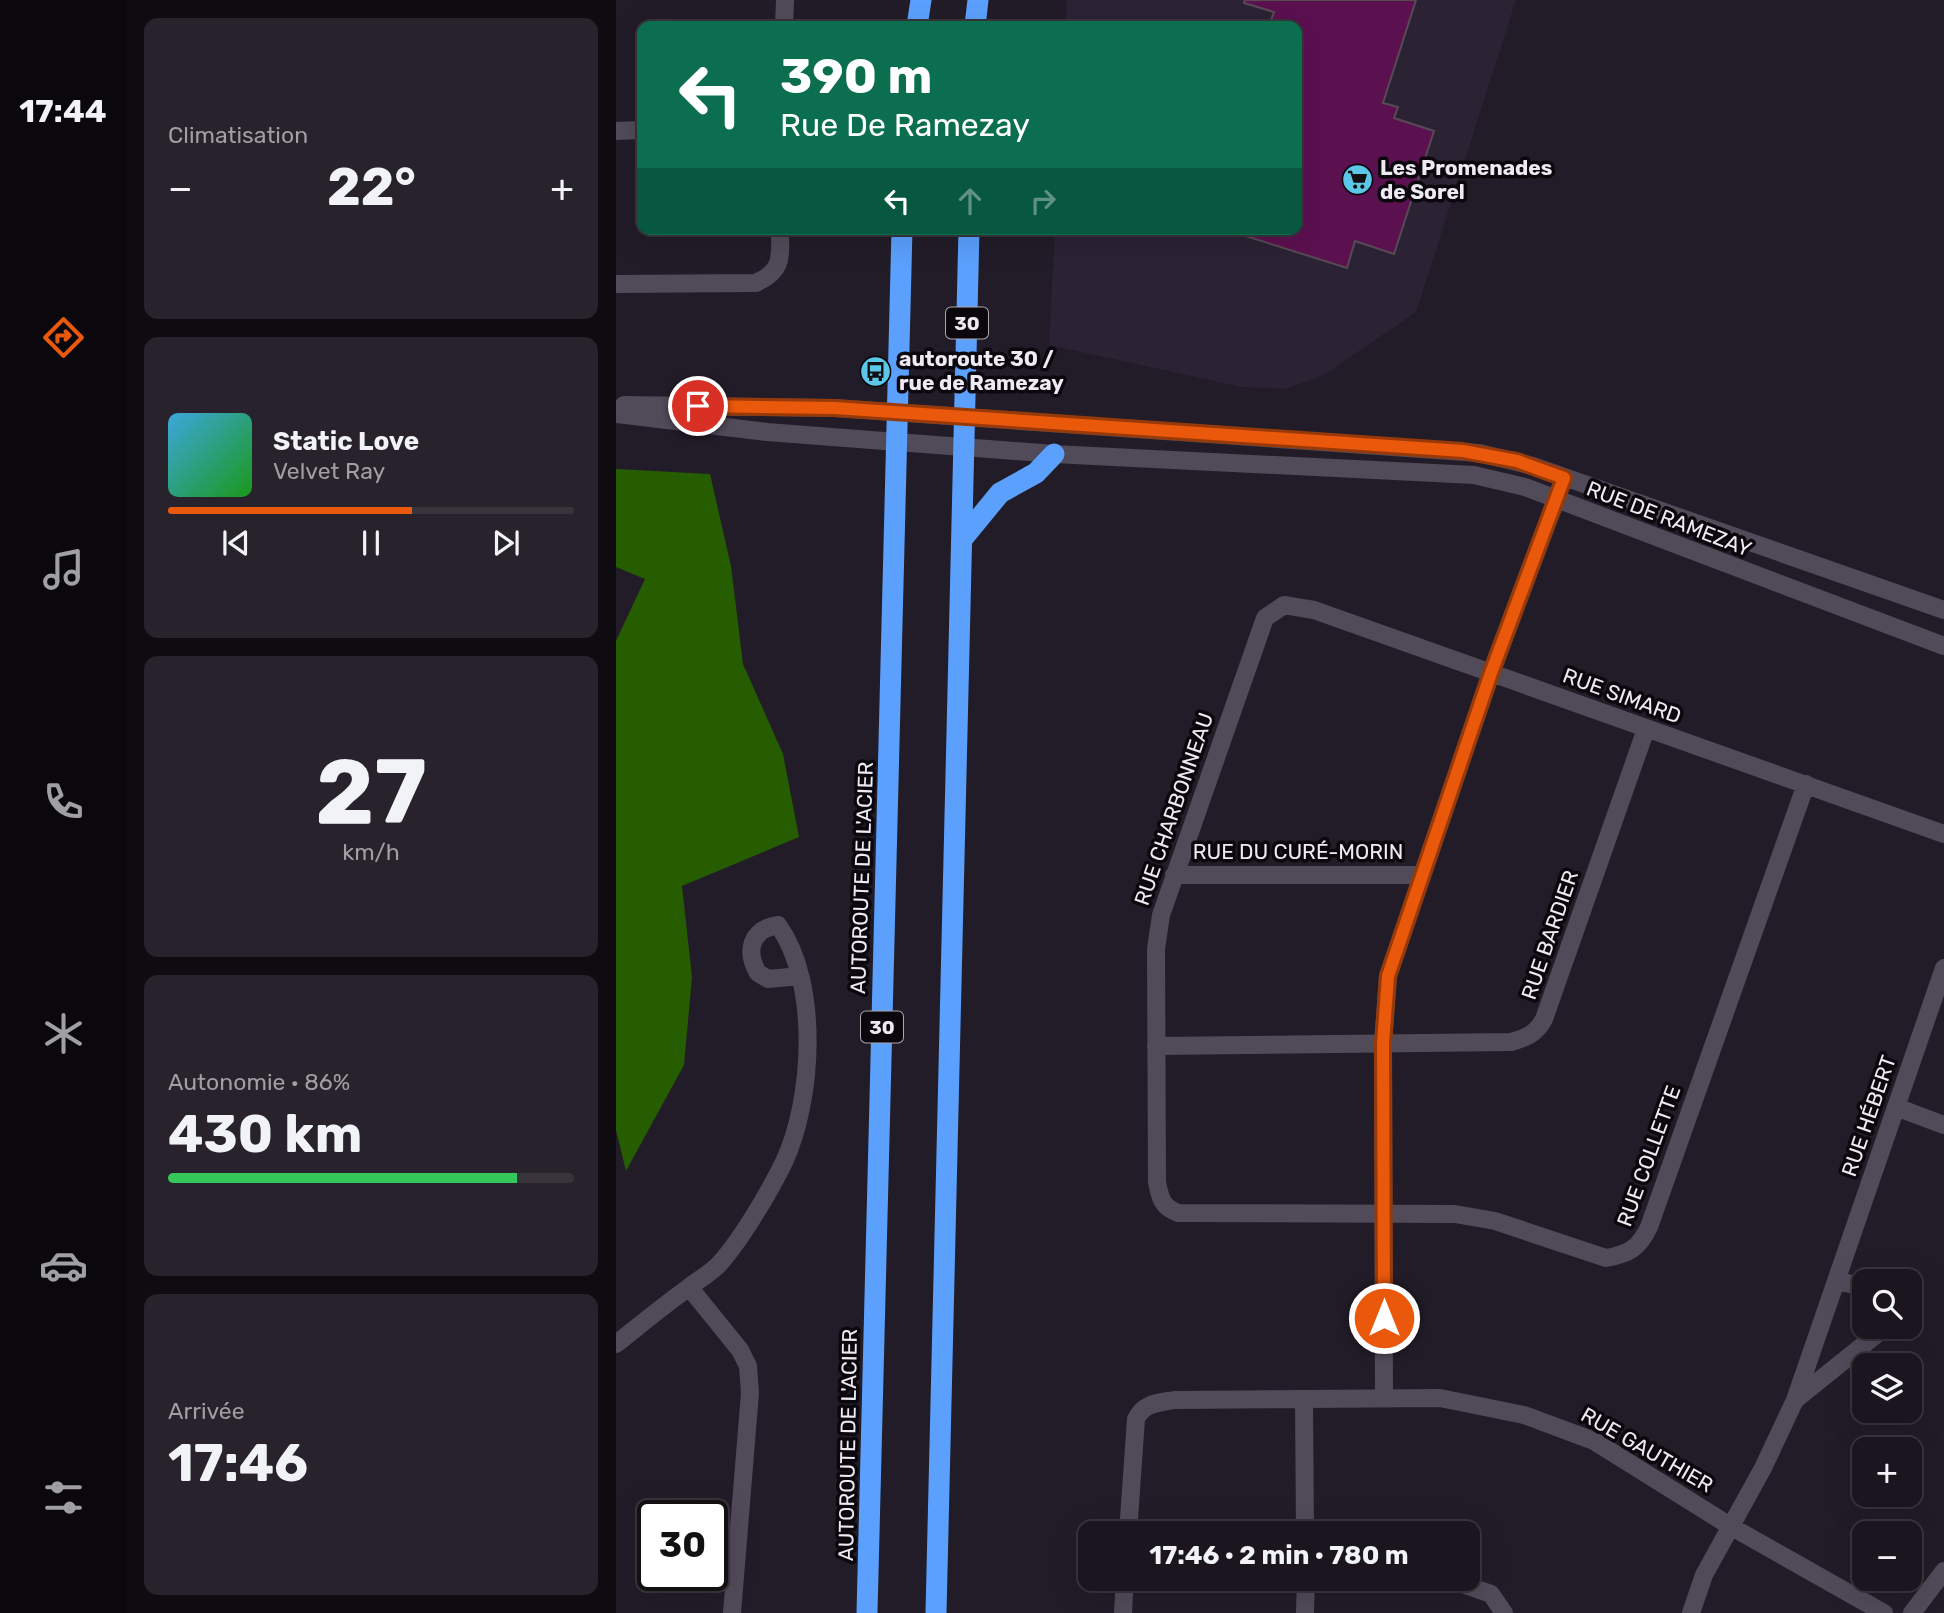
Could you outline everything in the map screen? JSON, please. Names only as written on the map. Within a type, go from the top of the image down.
[{"type":"highway","points":[[918,21],[921,0]]},
{"type":"highway","points":[[976,21],[978,0]]},
{"type":"highway","name":"AUTOROUTE DE L'ACIER","points":[[867,1613],[902,235]]},
{"type":"highway","name":"30","points":[[936,1613],[970,235]]},
{"type":"highway","points":[[963,538],[1000,493],[1036,472],[1054,454]]},
{"type":"street","points":[[784,21],[785,0]]},
{"type":"street","points":[[616,131],[637,130]]},
{"type":"street","points":[[616,285],[756,283],[772,276],[779,263],[780,235]]},
{"type":"street","name":"RUE DE RAMEZAY","points":[[616,405],[898,412],[1479,453],[1517,461],[1944,610]]},
{"type":"street","name":"RUE DE RAMEZAY","points":[[616,414],[767,432],[1054,454],[1277,467],[1450,473],[1506,481],[1944,646]]},
{"type":"street","points":[[1384,1397],[1383,1044],[1388,976],[1491,673],[1564,478]]},
{"type":"street","points":[[1803,595],[1811,563]]},
{"type":"street","name":"RUE SIMARD","points":[[1284,605],[1314,610],[1944,834]]},
{"type":"street","name":"RUE CHARBONNEAU","points":[[1167,1208],[1160,1198],[1157,1182],[1156,949],[1161,915],[1265,618],[1284,605]]},
{"type":"street","name":"RUE BARDIER","points":[[1156,1046],[1511,1042],[1538,1030],[1646,730]]},
{"type":"street","name":"RUE COLLETTE","points":[[1167,1208],[1178,1213],[1455,1214],[1495,1221],[1606,1258],[1625,1255],[1641,1245],[1806,784]]},
{"type":"street","name":"RUE DU CURÉ-MORIN","points":[[1174,875],[1421,875]]},
{"type":"street","name":"RUE HÉBERT","points":[[1691,1613],[1704,1575],[1763,1468],[1795,1399],[1944,968]]},
{"type":"street","points":[[616,1344],[721,1262],[751,1219],[784,1162],[802,1100],[806,1064],[808,1018],[800,976]]},
{"type":"street","points":[[1896,1107],[1944,1125]]},
{"type":"street","points":[[1837,1280],[1852,1284]]},
{"type":"street","points":[[689,1287],[740,1350],[748,1366],[750,1393],[732,1613]]},
{"type":"street","name":"RUE HÉBERT","points":[[1795,1399],[1871,1339]]},
{"type":"street","name":"RUE GAUTHIER","points":[[1129,1521],[1136,1419],[1141,1409],[1154,1403],[1174,1400],[1440,1398],[1524,1415],[1560,1426],[1628,1461],[1730,1526],[1884,1613]]},
{"type":"street","points":[[1304,1400],[1305,1521]]},
{"type":"street","points":[[1912,1613],[1944,1571]]},
{"type":"street","points":[[1480,1590],[1491,1594],[1504,1613]]},
{"type":"street","points":[[1123,1613],[1124,1591]]},
{"type":"street","points":[[1305,1613],[1306,1591]]},
{"type":"shaded area","points":[[1067,0],[1516,0],[1416,312],[1324,375],[1286,389],[1242,387],[1049,345],[1055,235],[1302,235],[1302,21],[1065,21]]},
{"type":"green space","points":[[616,469],[710,474],[731,566],[743,664],[783,754],[799,837],[682,886],[692,977],[684,1065],[626,1171],[616,1130],[616,641],[645,579],[616,567]]},
{"type":"building","name":"Les Promenades de Sorel","points":[[1245,0],[1416,0],[1383,103],[1398,107],[1394,118],[1434,131],[1394,254],[1355,241],[1347,268],[1242,235],[1302,235],[1302,21],[1271,21],[1274,12],[1244,3]]},
{"type":"place","name":"Les Promenades de Sorel","points":[[1357,180]]},
{"type":"place","name":"autoroute 30 / rue de Ramezay","points":[[876,371]]},
{"type":"route","points":[[698,406],[835,408],[1463,451],[1517,461],[1564,478],[1545,535],[1491,673],[1388,976],[1383,1044],[1384,1318]]}]
